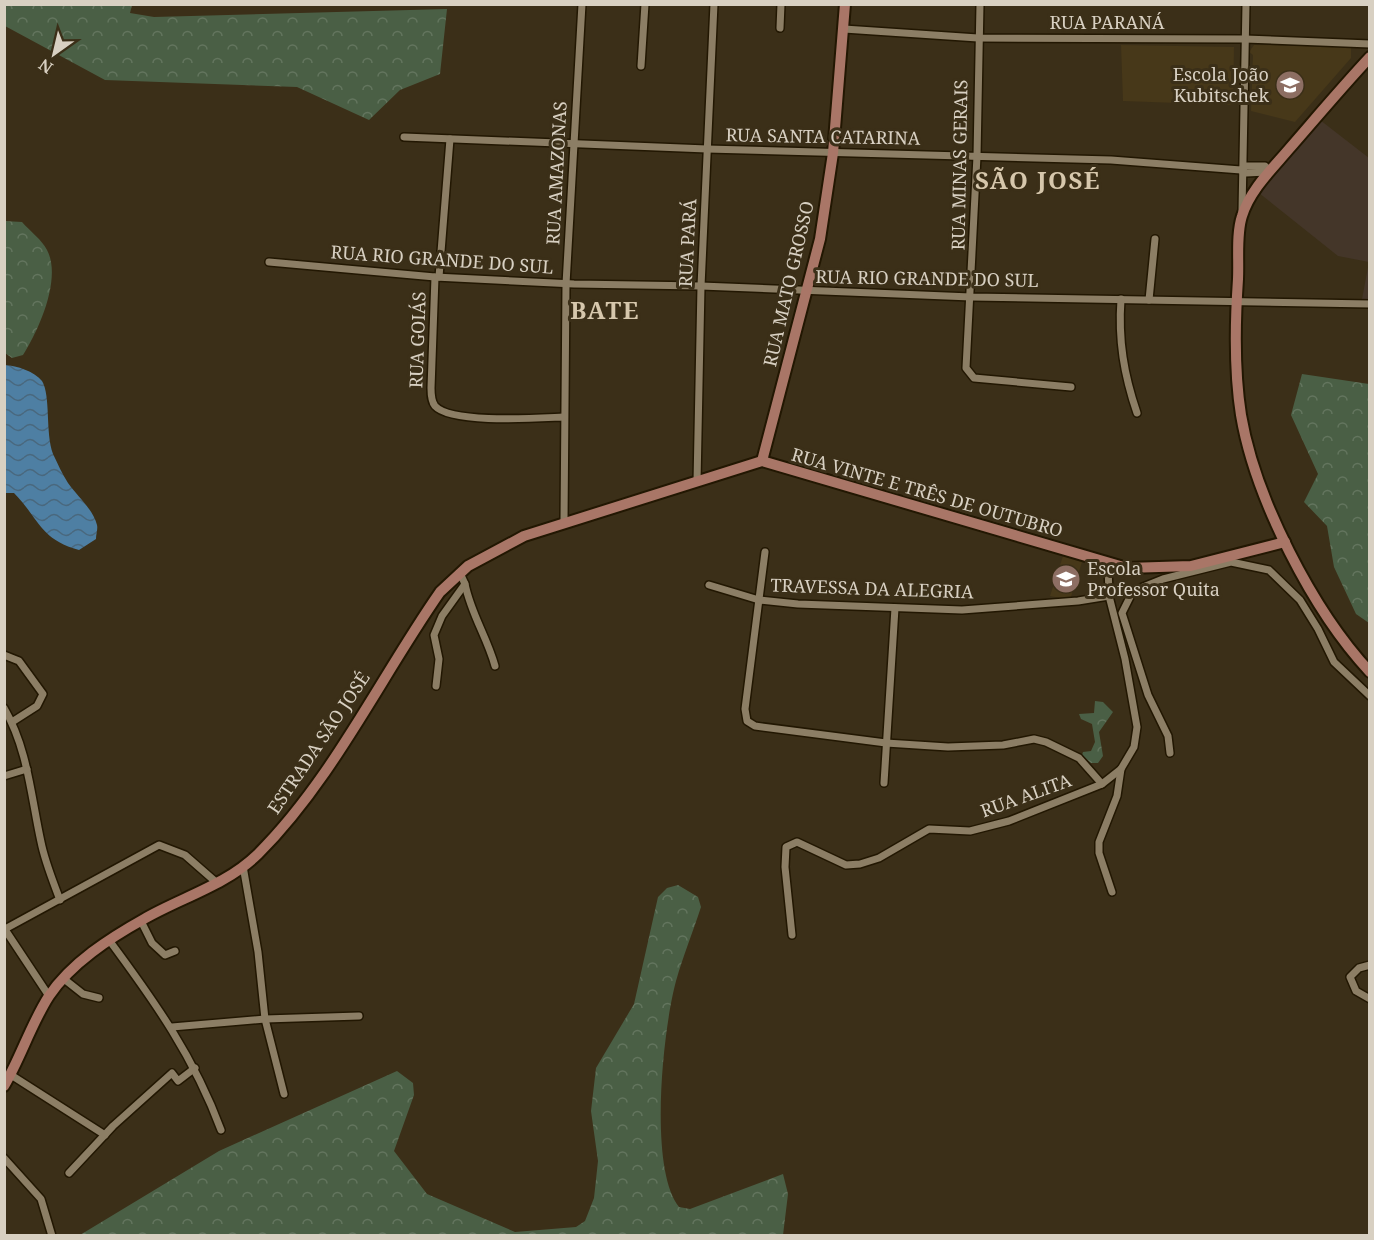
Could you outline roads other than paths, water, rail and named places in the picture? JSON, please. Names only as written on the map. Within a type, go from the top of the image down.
[{"type":"street","name":"RUA AMAZONAS","points":[[564,522],[563,417],[566,284],[582,4]]},
{"type":"street","points":[[641,66],[645,4]]},
{"type":"street","name":"RUA PARÁ","points":[[697,482],[701,286],[714,4]]},
{"type":"street","points":[[780,28],[781,4]]},
{"type":"street","name":"RUA MATO GROSSO","points":[[762,461],[820,239],[833,153],[845,4]]},
{"type":"street","name":"RUA MINAS GERAIS","points":[[980,4],[977,156],[966,368],[974,378],[1071,387]]},
{"type":"street","points":[[1246,4],[1241,170],[1242,216],[1236,304],[1241,416],[1261,482],[1285,542],[1321,610],[1344,644],[1370,672]]},
{"type":"street","name":"RUA PARANÁ","points":[[844,29],[978,38],[1245,39],[1370,44]]},
{"type":"street","points":[[1242,216],[1258,186],[1270,171],[1370,57]]},
{"type":"street","name":"RUA SANTA CATARINA","points":[[404,137],[707,149],[1111,160],[1241,170],[1246,173],[1270,171]]},
{"type":"street","name":"RUA GOIÁS","points":[[450,139],[437,277],[433,403],[444,413],[454,415],[563,417]]},
{"type":"street","points":[[1149,300],[1155,239]]},
{"type":"street","name":"RUA RIO GRANDE DO SUL","points":[[269,262],[437,277],[566,284],[701,286],[806,292],[1236,304],[1370,304]]},
{"type":"street","points":[[1121,299],[1119,332],[1125,374],[1137,413]]},
{"type":"street","points":[[564,522],[762,461]]},
{"type":"street","name":"RUA VINTE E TRÊS DE OUTUBRO","points":[[762,461],[1108,564],[1142,568],[1191,566],[1285,542]]},
{"type":"street","name":"ESTRADA SÃO JOSÉ","points":[[4,1086],[49,996],[64,979],[109,940],[141,921],[218,884],[243,866],[272,838],[310,791],[410,634],[440,592],[460,573],[485,555],[514,540],[564,522]]},
{"type":"street","points":[[765,552],[745,717],[755,726],[764,729],[886,743],[948,747],[1003,745],[1034,740],[1046,742],[1079,758],[1102,784]]},
{"type":"street","points":[[1170,753],[1168,736],[1148,695],[1122,613],[1133,591],[1164,579],[1231,562],[1269,570],[1300,600],[1318,629],[1333,661],[1370,696]]},
{"type":"street","name":"RUA ALITA","points":[[792,935],[785,867],[786,847],[797,842],[846,865],[860,864],[879,858],[929,829],[970,831],[989,827],[1102,784],[1121,769],[1134,747],[1137,727],[1125,659],[1109,596],[1108,564]]},
{"type":"street","points":[[460,573],[470,607],[488,640],[495,666]]},
{"type":"street","points":[[436,686],[439,659],[434,634],[442,616],[465,584]]},
{"type":"street","name":"TRAVESSA DA ALEGRIA","points":[[708,585],[759,600],[962,610],[1078,601],[1109,596]]},
{"type":"street","points":[[884,783],[895,608]]},
{"type":"street","points":[[4,655],[19,661],[43,694],[37,706],[12,722]]},
{"type":"street","points":[[4,708],[12,722],[27,769],[42,846],[60,900]]},
{"type":"street","points":[[4,776],[27,769]]},
{"type":"street","points":[[1112,892],[1099,854],[1099,843],[1117,796],[1121,769]]},
{"type":"street","points":[[49,996],[5,928],[159,845],[185,855],[218,884]]},
{"type":"street","points":[[243,866],[258,952],[265,1019],[284,1094]]},
{"type":"street","points":[[141,921],[152,943],[165,955],[175,951]]},
{"type":"street","points":[[109,940],[172,1027],[195,1068],[220,1130]]},
{"type":"street","points":[[1370,965],[1359,968],[1350,977],[1356,991],[1370,999]]},
{"type":"street","points":[[64,979],[83,994],[99,998]]},
{"type":"street","points":[[172,1027],[265,1019],[359,1016]]},
{"type":"street","points":[[69,1173],[105,1135],[172,1073],[178,1081],[195,1068]]},
{"type":"street","points":[[11,1075],[105,1135]]},
{"type":"street","points":[[4,1158],[41,1199],[52,1236]]},
{"type":"water","points":[[5,365],[20,368],[39,377],[45,388],[53,454],[66,480],[88,508],[97,525],[96,539],[79,550],[47,534],[14,493],[5,493]]},
{"type":"place","name":"Escola João Kubitschek","points":[[1290,85]]},
{"type":"place","name":"Escola Professor Quita","points":[[1066,579]]},
{"type":"district","name":"SÃO JOSÉ","points":[[1038,181]]},
{"type":"district","name":"BATE","points":[[605,311]]}]
